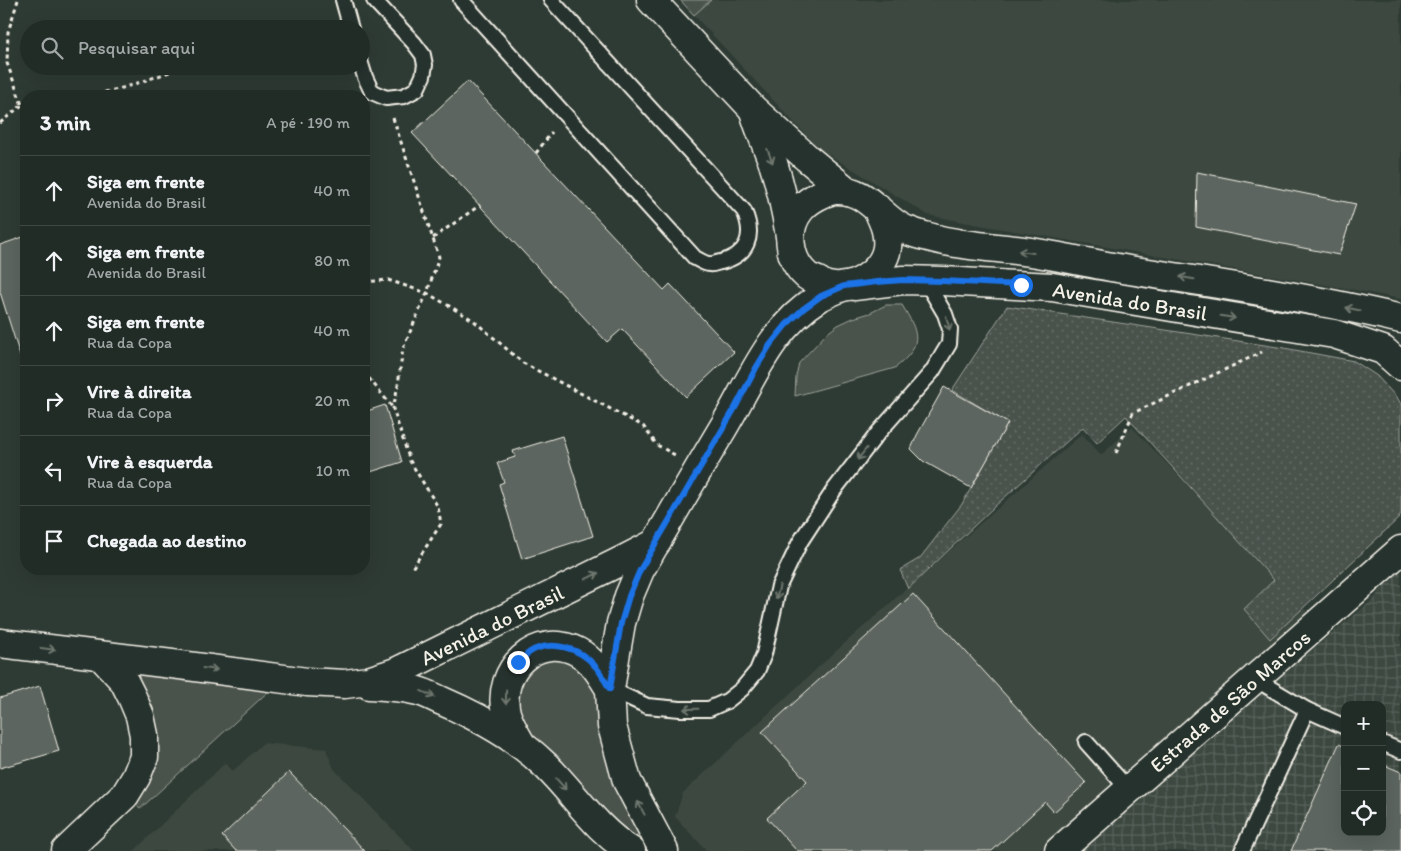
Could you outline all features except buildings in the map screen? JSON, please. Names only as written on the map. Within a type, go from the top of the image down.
[{"type":"street","points":[[652,0],[754,110],[847,191]]},
{"type":"street","points":[[754,110],[786,208],[790,246],[796,263],[807,276],[830,287],[847,286],[868,277],[881,263],[886,249],[887,229],[877,208],[860,195],[834,190],[813,197],[800,210],[792,225],[790,238]]},
{"type":"street","name":"Avenida do Brasil","points":[[877,208],[897,225],[913,233],[946,241],[1037,253],[1231,285],[1401,319]]},
{"type":"street","name":"Avenida do Brasil","points":[[0,644],[307,682],[345,684],[368,681],[396,672],[656,543],[770,345],[786,325],[803,309],[821,296],[847,286],[903,280],[925,280],[1052,287],[1334,334],[1383,350],[1401,366]]},
{"type":"street","points":[[656,543],[640,570],[629,596],[621,623],[610,689],[612,726],[626,782],[664,851]]},
{"type":"street","name":"Estrada de São Marcos","points":[[1059,851],[1401,550]]},
{"type":"street","points":[[521,744],[506,714],[504,697],[507,680],[518,662],[530,652],[545,646],[558,646],[578,652],[595,666],[610,689]]},
{"type":"street","points":[[66,851],[125,795],[136,777],[144,757],[144,735],[140,716],[132,697],[124,681],[101,656]]},
{"type":"street","points":[[345,684],[388,686],[420,691],[495,728],[521,744],[545,765],[589,815],[621,845],[631,851]]},
{"type":"lane","points":[[343,0],[349,20]]},
{"type":"lane","points":[[364,75],[372,92],[386,98],[404,96],[417,89],[423,76],[425,65],[423,55],[374,0]]},
{"type":"lane","points":[[461,0],[695,258],[709,264],[734,258],[743,251],[749,237],[749,222],[744,211],[551,0]]},
{"type":"lane","points":[[610,689],[647,706],[680,709],[709,709],[728,702],[742,690],[757,670],[764,654],[779,586],[800,542],[834,490],[878,434],[932,372],[949,344],[950,329],[945,314],[925,280]]},
{"type":"lane","points":[[1255,679],[1307,710],[1341,725]]},
{"type":"lane","points":[[1242,851],[1307,710]]},
{"type":"lane","points":[[1086,742],[1129,790]]},
{"type":"lane","points":[[1386,745],[1401,751]]},
{"type":"path","points":[[18,0],[8,32],[7,63],[20,93]]},
{"type":"path","points":[[114,90],[160,75]]},
{"type":"path","points":[[386,98],[439,257],[427,294],[403,348],[393,409]]},
{"type":"path","points":[[0,123],[20,109]]},
{"type":"path","points":[[432,238],[480,205]]},
{"type":"path","points":[[370,282],[388,280],[427,294],[473,320],[524,363],[643,426],[657,445],[700,468]]},
{"type":"path","points":[[1116,453],[1133,413],[1270,348]]},
{"type":"path","points":[[370,380],[393,409],[410,461],[438,508],[441,524],[411,570]]},
{"type":"shaded area","points":[[680,0],[1401,0],[1401,299],[928,215],[821,150]]},
{"type":"shaded area","points":[[1132,427],[1311,616],[1039,851],[707,851],[675,817],[683,793],[836,651],[1082,434],[1101,455]]},
{"type":"shaded area","points":[[1401,555],[1401,851],[1069,851],[1375,598]]},
{"type":"shaded area","points":[[263,743],[326,749],[334,769],[414,851],[134,851],[225,763],[233,771]]},
{"type":"green space","points":[[680,0],[711,0],[694,15]]},
{"type":"green space","points":[[886,305],[902,305],[915,331],[914,345],[904,360],[895,368],[795,396],[799,363],[826,334],[838,325]]},
{"type":"green space","points":[[1007,306],[1284,348],[1354,361],[1377,376],[1401,404],[1401,514],[1399,518],[1270,639],[1244,609],[1274,580],[1126,416],[1097,443],[1083,427],[995,506],[908,589],[900,570],[920,558],[962,504],[1008,423],[952,390]]},
{"type":"green space","points":[[562,655],[585,670],[598,694],[653,849],[595,807],[534,746],[510,705],[520,670]]},
{"type":"green space","points":[[101,656],[283,678],[140,809],[125,795],[144,757]]},
{"type":"route","points":[[518,662],[530,652],[545,646],[558,646],[578,652],[595,666],[610,689],[621,623],[629,596],[640,570],[770,345],[786,325],[803,309],[821,296],[844,286],[877,282],[903,280],[1021,285]]}]
